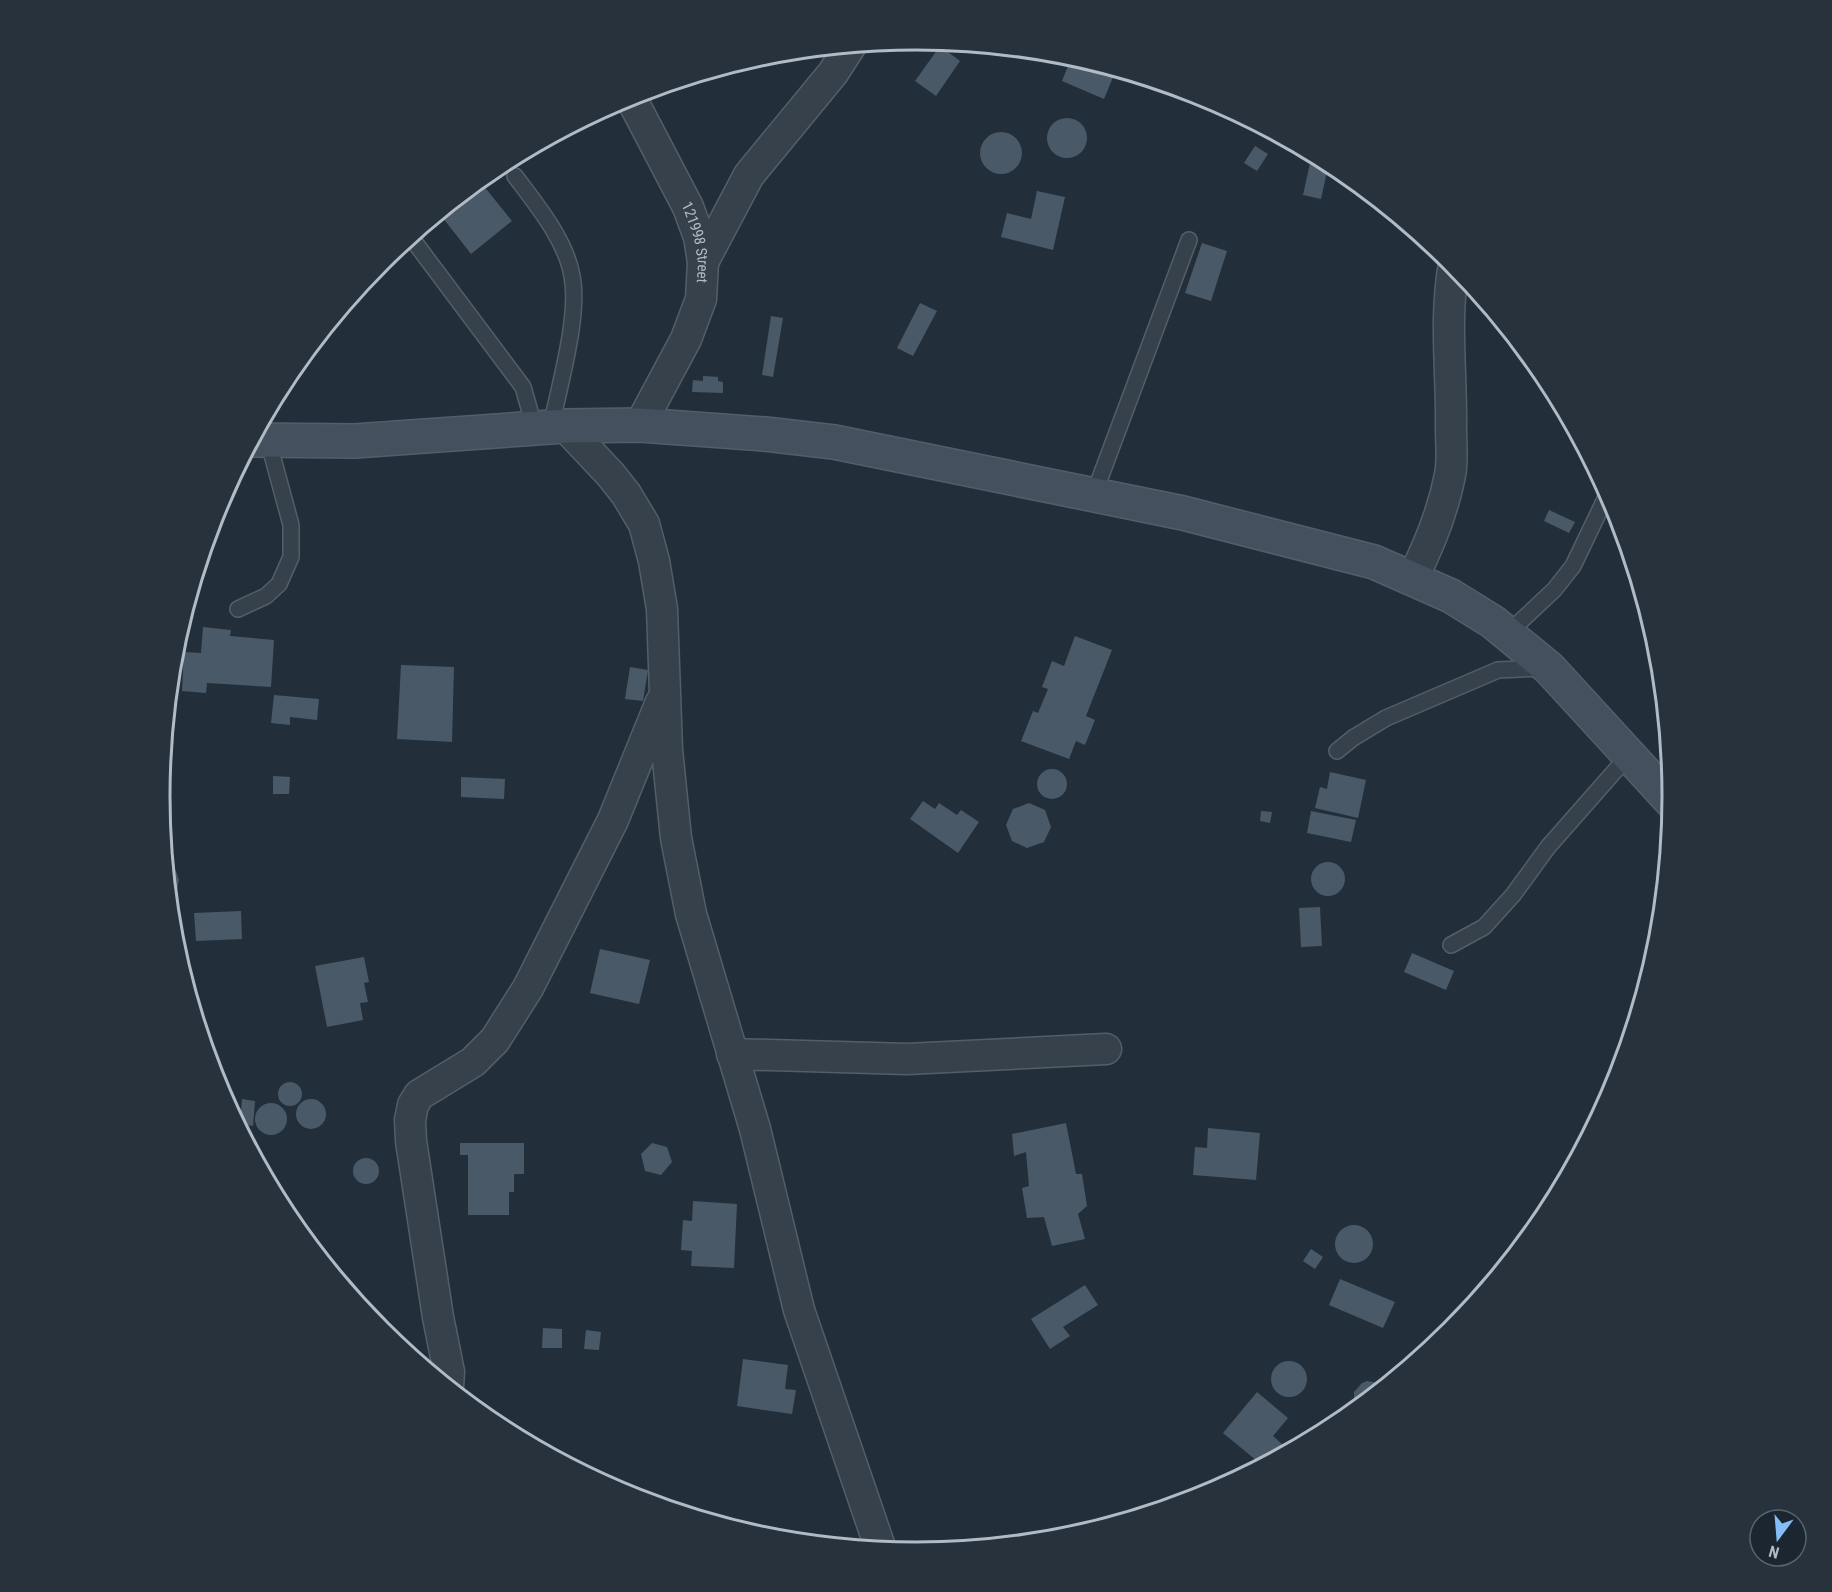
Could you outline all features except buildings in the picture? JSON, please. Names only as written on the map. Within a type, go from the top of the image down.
[{"type":"street","points":[[704,262],[749,174],[832,73],[845,53]]},
{"type":"street","name":"121998 Street","points":[[634,104],[688,207],[699,237],[704,262],[700,299],[686,339],[640,425]]},
{"type":"street","points":[[1412,579],[1430,543],[1451,474],[1452,413],[1449,352],[1452,277]]},
{"type":"street","points":[[261,440],[355,441],[550,427],[640,425],[765,434],[834,442],[1183,513],[1374,562],[1451,596],[1493,622],[1549,668],[1662,791]]},
{"type":"street","points":[[550,427],[611,475],[626,494],[644,524],[654,561],[662,609],[666,750],[676,838],[692,914],[755,1129],[799,1310],[877,1541]]},
{"type":"street","points":[[449,1377],[411,1141],[410,1120],[413,1105],[419,1095],[428,1088],[451,1077],[473,1062],[495,1040],[522,998],[613,819],[664,694]]},
{"type":"street","points":[[732,1054],[907,1059],[1107,1049]]},
{"type":"lane","points":[[514,176],[543,214],[561,244],[572,275],[573,303],[569,340],[550,427]]},
{"type":"lane","points":[[1094,494],[1189,240]]},
{"type":"lane","points":[[415,243],[523,387],[550,427]]},
{"type":"lane","points":[[238,609],[266,596],[279,584],[291,557],[291,525],[260,441]]},
{"type":"lane","points":[[1507,634],[1554,590],[1573,566],[1603,503]]},
{"type":"lane","points":[[1337,752],[1353,738],[1386,718],[1498,670],[1549,668]]},
{"type":"lane","points":[[1451,945],[1484,927],[1513,895],[1548,847],[1629,755]]}]
